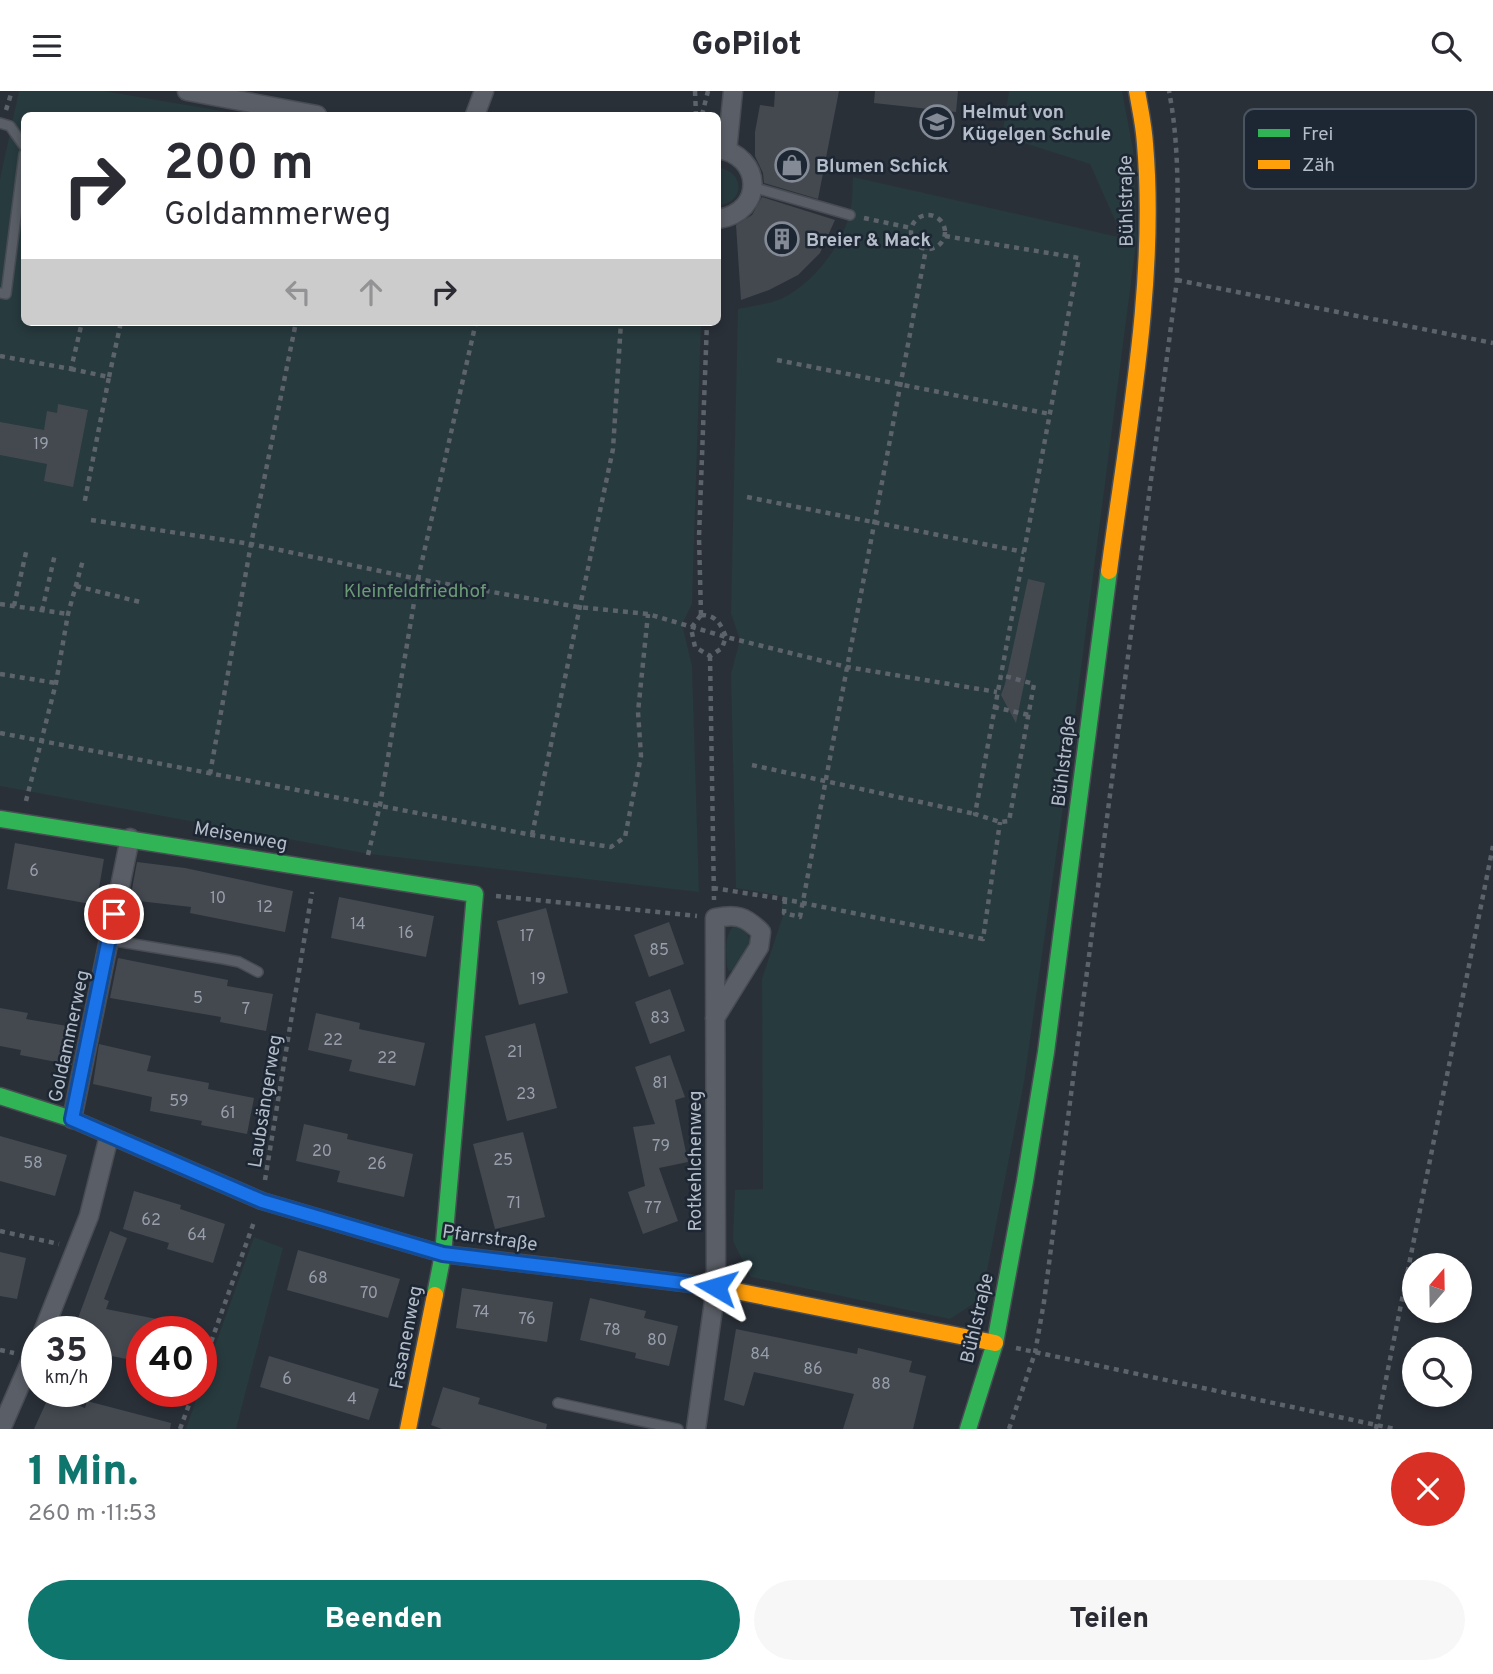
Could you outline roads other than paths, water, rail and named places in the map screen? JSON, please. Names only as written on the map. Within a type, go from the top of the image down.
[{"type":"street","points":[[187,91],[301,112]]},
{"type":"street","points":[[476,112],[484,91]]},
{"type":"street","points":[[721,219],[733,217],[740,212],[751,196],[752,187],[751,175],[746,165],[737,156],[722,150],[733,91]]},
{"type":"street","name":"Bühlstraße","points":[[968,1429],[995,1343],[1046,1052],[1136,365],[1147,251],[1145,143],[1137,91]]},
{"type":"street","name":"Meisenweg","points":[[0,819],[475,894],[443,1254]]},
{"type":"street","name":"Goldammerweg","points":[[72,1119],[130,838]]},
{"type":"street","name":"Rotkehlchenweg","points":[[696,1429],[716,1287],[714,902],[734,915],[751,921],[761,932],[759,947],[715,1019]]},
{"type":"street","name":"Pfarrstraße","points":[[0,1096],[72,1119],[262,1201],[443,1254],[716,1287],[995,1343]]},
{"type":"street","points":[[49,1316],[89,1216],[109,1136]]},
{"type":"street","name":"Fasanenweg","points":[[408,1429],[443,1254]]},
{"type":"street","points":[[1,1429],[21,1383]]},
{"type":"lane","points":[[0,123],[10,125],[21,142]]},
{"type":"lane","points":[[0,293],[6,294],[21,177]]},
{"type":"lane","points":[[752,187],[850,215]]},
{"type":"lane","points":[[109,940],[239,962],[258,972]]},
{"type":"lane","points":[[558,1403],[678,1429]]},
{"type":"place","name":"Helmut von Kügelgen Schule","points":[[937,122]]},
{"type":"place","name":"Blumen Schick","points":[[792,165]]},
{"type":"place","name":"Breier & Mack","points":[[782,239]]},
{"type":"park label","name":"Kleinfeldfriedhof","points":[[415,590]]}]
